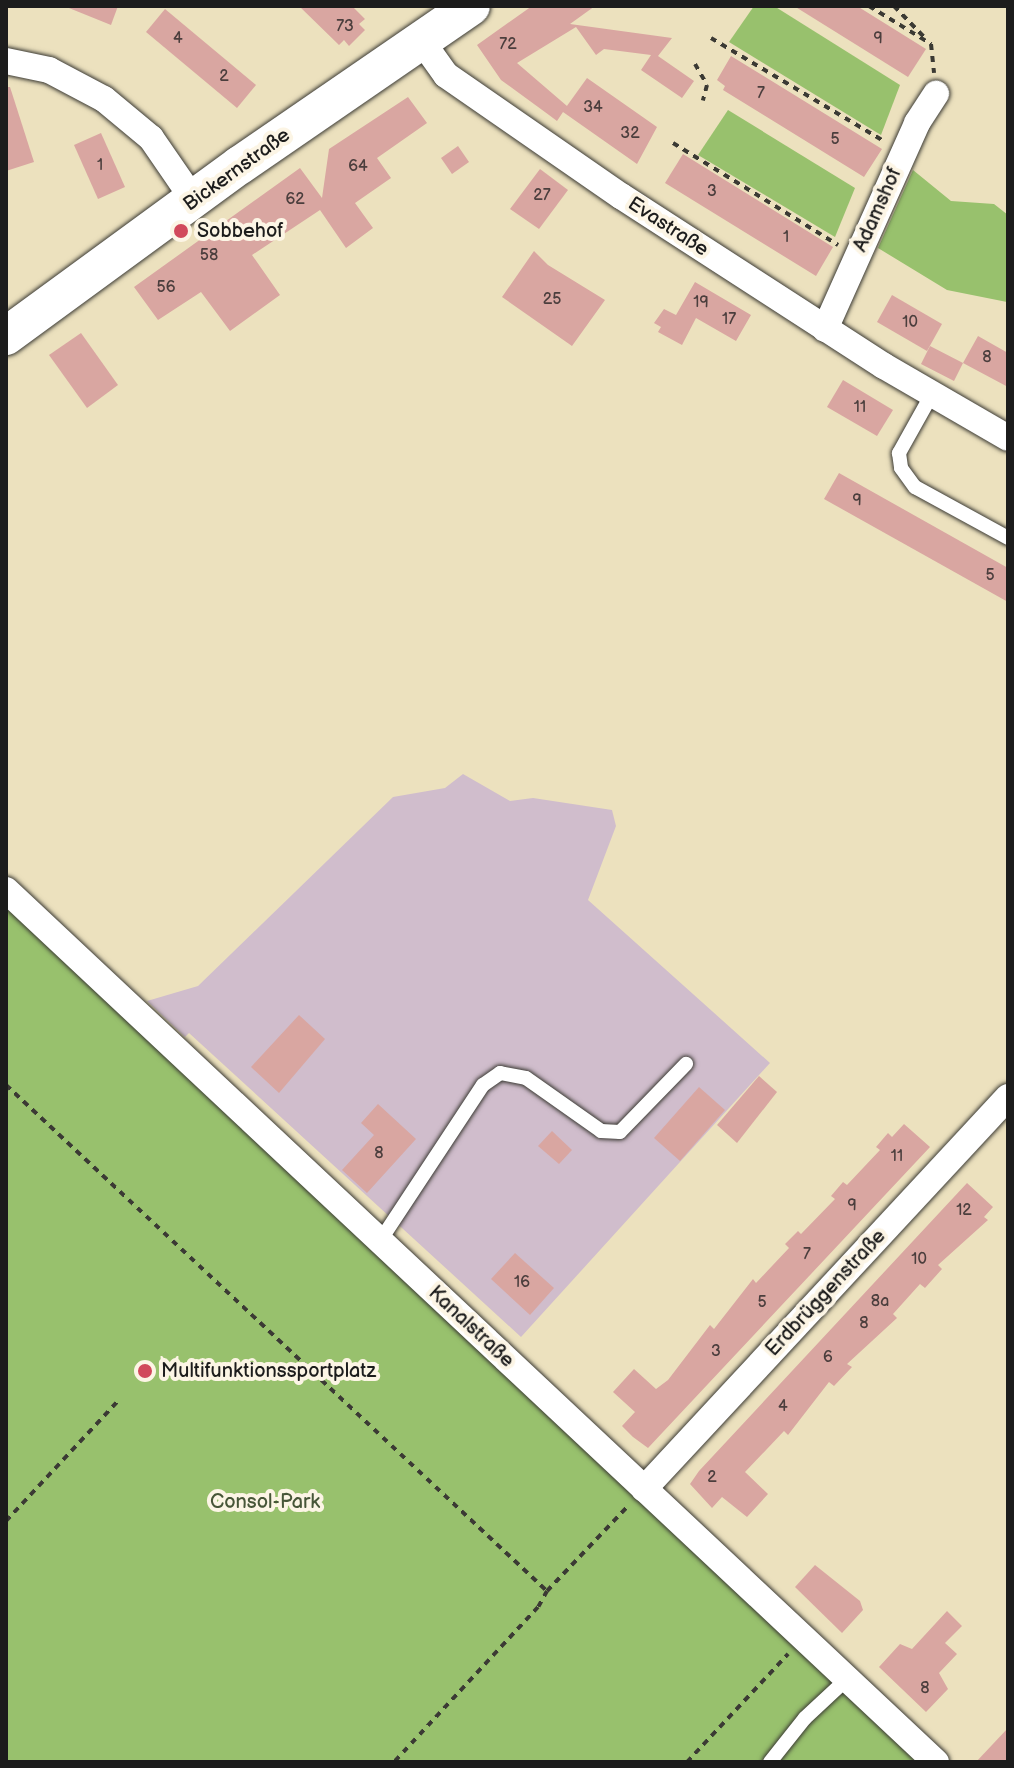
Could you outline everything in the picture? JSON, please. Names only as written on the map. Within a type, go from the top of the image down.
[{"type":"street","name":"Bickernstraße","points":[[6,336],[193,199],[471,6]]},
{"type":"street","name":"Evastraße","points":[[421,40],[446,75],[825,329],[1008,438]]},
{"type":"street","points":[[6,61],[49,70],[104,99],[151,138],[193,199]]},
{"type":"street","name":"Adamshof","points":[[825,329],[904,153],[936,94]]},
{"type":"street","name":"Kanalstraße","points":[[6,890],[936,1762]]},
{"type":"street","name":"Erdbrüggenstraße","points":[[644,1489],[1008,1097]]},
{"type":"lane","points":[[932,394],[899,453],[901,468],[915,487],[1008,538]]},
{"type":"lane","points":[[380,1241],[483,1085],[500,1073],[526,1078],[601,1131],[620,1132],[686,1064]]},
{"type":"lane","points":[[770,1762],[805,1718],[847,1679]]},
{"type":"path","points":[[869,6],[931,44]]},
{"type":"path","points":[[894,6],[931,44],[936,94]]},
{"type":"path","points":[[711,38],[904,153]]},
{"type":"path","points":[[695,64],[707,85],[703,100]]},
{"type":"path","points":[[673,143],[858,257]]},
{"type":"path","points":[[6,1085],[547,1591]]},
{"type":"path","points":[[6,1521],[119,1400]]},
{"type":"path","points":[[394,1762],[538,1607],[547,1591],[644,1489]]},
{"type":"path","points":[[687,1762],[803,1638]]},
{"type":"shaded area","points":[[463,774],[510,801],[533,798],[612,810],[616,826],[588,900],[770,1063],[521,1337],[189,1033],[185,1037],[147,1001],[198,986],[393,797],[445,788]]},
{"type":"green space","points":[[754,6],[774,6],[900,85],[881,135],[729,42]]},
{"type":"green space","points":[[728,110],[855,188],[835,237],[698,155]]},
{"type":"green space","points":[[913,170],[951,201],[994,204],[1008,215],[1007,302],[947,290],[878,248]]},
{"type":"green space","name":"Consol-Park","points":[[6,907],[924,1762],[6,1762]]},
{"type":"building","points":[[64,6],[118,6],[111,25]]},
{"type":"building","points":[[299,6],[352,6],[365,19],[359,24],[365,30],[349,46],[344,40],[339,45]]},
{"type":"building","points":[[532,6],[595,6],[570,24],[672,38],[658,56],[694,81],[682,98],[641,70],[651,55],[604,49],[596,55],[576,27],[517,63],[567,106],[587,78],[657,127],[637,164],[563,112],[557,121],[501,80],[477,45]]},
{"type":"building","points":[[794,6],[857,6],[926,49],[908,77]]},
{"type":"building","points":[[165,9],[256,85],[237,108],[146,32]]},
{"type":"building","points":[[731,56],[882,149],[864,177],[723,90],[725,86],[717,80]]},
{"type":"building","points":[[6,87],[10,87],[34,162],[6,171]]},
{"type":"building","points":[[408,97],[427,123],[377,158],[391,178],[355,203],[373,228],[346,248],[320,210],[252,255],[280,295],[230,331],[201,292],[158,320],[134,287],[300,168],[322,198],[329,149]]},
{"type":"building","points":[[101,133],[125,187],[98,199],[74,145]]},
{"type":"building","points":[[458,146],[469,162],[452,174],[441,158]]},
{"type":"building","points":[[683,154],[833,247],[816,276],[665,183]]},
{"type":"building","points":[[540,169],[568,190],[539,229],[510,209]]},
{"type":"building","points":[[534,251],[548,265],[605,300],[572,346],[502,297]]},
{"type":"building","points":[[695,282],[751,315],[736,341],[696,318],[682,345],[658,332],[661,327],[654,323],[664,309],[676,315]]},
{"type":"building","points":[[892,295],[942,324],[927,351],[877,322]]},
{"type":"building","points":[[81,333],[118,385],[87,408],[49,355]]},
{"type":"building","points":[[978,336],[1008,353],[1008,387],[963,363]]},
{"type":"building","points":[[930,346],[963,363],[954,381],[921,364]]},
{"type":"building","points":[[843,380],[893,410],[877,436],[827,407]]},
{"type":"building","points":[[839,473],[1008,568],[1008,602],[824,499]]},
{"type":"building","points":[[299,1015],[325,1039],[279,1093],[251,1067]]},
{"type":"building","points":[[759,1076],[777,1092],[737,1143],[717,1125]]},
{"type":"building","points":[[699,1087],[725,1110],[680,1161],[654,1138]]},
{"type":"building","points":[[378,1104],[416,1139],[367,1193],[342,1170],[374,1135],[361,1123]]},
{"type":"building","points":[[904,1124],[930,1147],[648,1448],[633,1437],[622,1426],[635,1412],[613,1392],[634,1369],[656,1389],[668,1380],[710,1325],[714,1329],[753,1279],[756,1283],[789,1248],[785,1244],[798,1231],[801,1234],[835,1199],[831,1196],[843,1182],[847,1185],[880,1150],[876,1147],[888,1133],[892,1137]]},
{"type":"building","points":[[552,1131],[572,1150],[559,1164],[538,1146]]},
{"type":"building","points":[[967,1183],[993,1207],[984,1217],[988,1220],[938,1265],[942,1269],[925,1288],[920,1284],[893,1314],[897,1318],[847,1364],[852,1367],[834,1386],[829,1382],[788,1435],[784,1431],[745,1472],[768,1494],[747,1517],[722,1497],[712,1508],[690,1484],[699,1471]]},
{"type":"building","points":[[515,1253],[554,1288],[530,1315],[491,1279]]},
{"type":"building","points":[[815,1565],[860,1601],[863,1610],[842,1633],[795,1587]]},
{"type":"building","points":[[947,1611],[962,1626],[945,1643],[957,1654],[939,1673],[948,1689],[926,1712],[879,1667],[900,1644],[912,1649]]},
{"type":"building","points":[[1008,1728],[1008,1762],[976,1762]]},
{"type":"place","name":"Sobbehof","points":[[181,231]]},
{"type":"place","name":"Multifunktionssportplatz","points":[[145,1371]]}]
